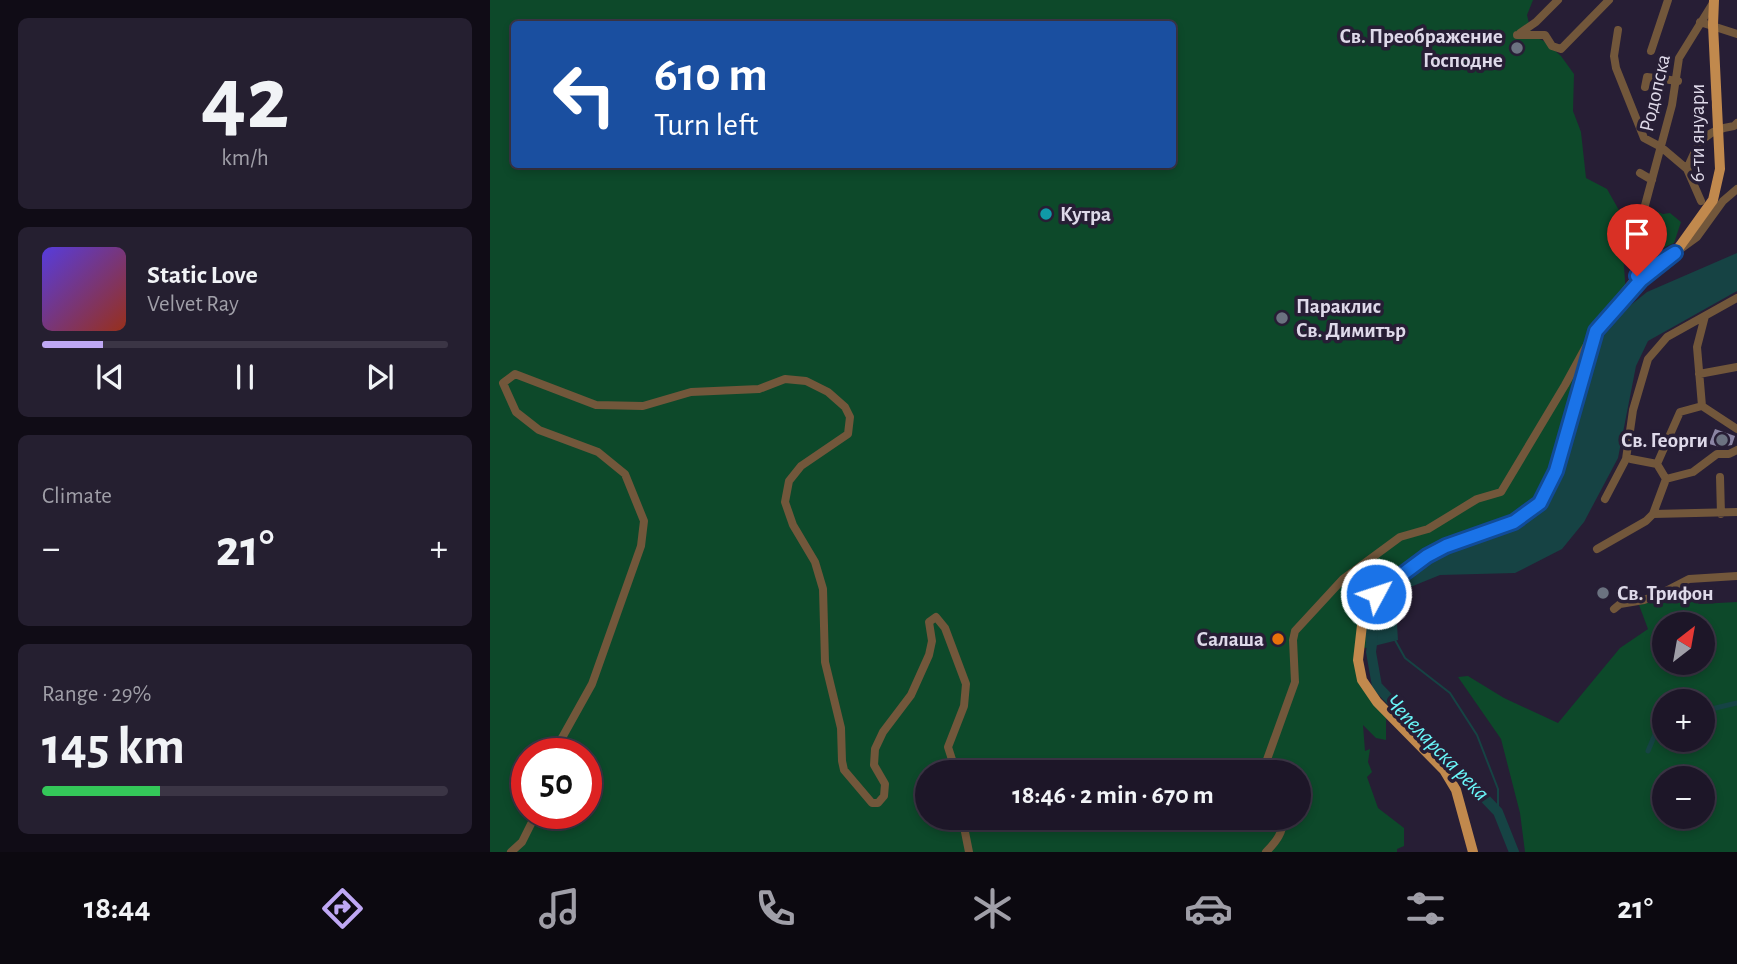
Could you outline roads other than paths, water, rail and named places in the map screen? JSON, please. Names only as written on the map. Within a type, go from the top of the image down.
[{"type":"main road","name":"6-ти януари","points":[[1473,852],[1456,790],[1444,771],[1384,710],[1362,680],[1358,660],[1362,625],[1376,594],[1410,566],[1446,546],[1514,522],[1540,503],[1556,471],[1596,331],[1641,280],[1675,253],[1695,229],[1716,194],[1720,169],[1714,1]]},
{"type":"street","points":[[1558,0],[1536,23],[1517,35],[1545,35],[1552,46],[1560,49],[1609,0]]},
{"type":"street","points":[[1651,51],[1668,0]]},
{"type":"street","name":"Родопска","points":[[1658,225],[1644,209],[1678,81],[1679,58],[1714,1]]},
{"type":"street","points":[[1700,22],[1737,34]]},
{"type":"street","points":[[1618,30],[1614,56],[1616,68],[1644,138],[1661,147],[1687,170],[1701,201]]},
{"type":"street","points":[[1645,86],[1647,77],[1678,81]]},
{"type":"street","points":[[1687,170],[1699,142],[1719,128],[1734,126],[1737,122]]},
{"type":"street","points":[[1640,173],[1652,180]]},
{"type":"street","points":[[1267,760],[1295,682],[1295,631],[1343,579],[1400,537],[1428,529],[1477,499],[1501,492],[1606,312],[1637,276],[1697,237],[1723,201],[1737,189]]},
{"type":"street","points":[[1605,499],[1626,459],[1633,410],[1648,359],[1667,337],[1737,298]]},
{"type":"street","points":[[1702,405],[1697,347],[1705,316]]},
{"type":"street","points":[[1699,373],[1737,367]]},
{"type":"street","points":[[562,738],[592,684],[642,547],[644,521],[625,474],[598,452],[539,430],[516,412],[503,383],[515,373],[596,405],[643,406],[691,392],[759,389],[785,379],[806,381],[828,392],[838,399],[850,417],[848,434],[801,466],[789,481],[785,502],[793,524],[815,562],[823,589],[825,662],[841,727],[844,770],[872,803],[878,803],[884,796],[885,784],[874,765],[875,749],[883,732],[911,695],[931,647],[929,622],[936,617],[945,628],[966,684],[964,706],[948,747],[952,760]]},
{"type":"street","points":[[1702,405],[1737,429]]},
{"type":"street","points":[[1657,464],[1680,412],[1702,405]]},
{"type":"street","points":[[1666,479],[1693,472],[1717,454],[1729,454],[1737,450]]},
{"type":"street","points":[[1631,460],[1657,464]]},
{"type":"street","points":[[1657,464],[1666,479]]},
{"type":"street","points":[[1720,477],[1721,514]]},
{"type":"street","points":[[1597,549],[1646,521],[1653,513],[1666,479]]},
{"type":"street","points":[[1653,513],[1737,512]]},
{"type":"street","points":[[1614,609],[1620,604],[1652,597],[1689,579],[1737,576]]},
{"type":"street","points":[[511,852],[522,842],[528,829]]},
{"type":"street","points":[[965,830],[969,852]]},
{"type":"street","points":[[1266,852],[1278,839],[1282,830]]},
{"type":"waterway","name":"Чепеларска река","points":[[1373,636],[1371,652],[1377,686],[1498,812],[1514,852]]},
{"type":"waterway","points":[[1395,640],[1405,658],[1450,693],[1477,735],[1498,789],[1498,812]]},
{"type":"waterway","points":[[1715,708],[1737,703]]},
{"type":"waterway","points":[[1648,751],[1652,742]]},
{"type":"place","name":"Св. Преображение Господне","points":[[1517,48]]},
{"type":"place","name":"Кутра","points":[[1046,214]]},
{"type":"place","name":"Параклис Св. Димитър","points":[[1282,318]]},
{"type":"place","name":"Св. Георги","points":[[1722,440]]},
{"type":"place","name":"Св. Трифон","points":[[1603,593]]},
{"type":"place","name":"Салаша","points":[[1278,639]]}]
